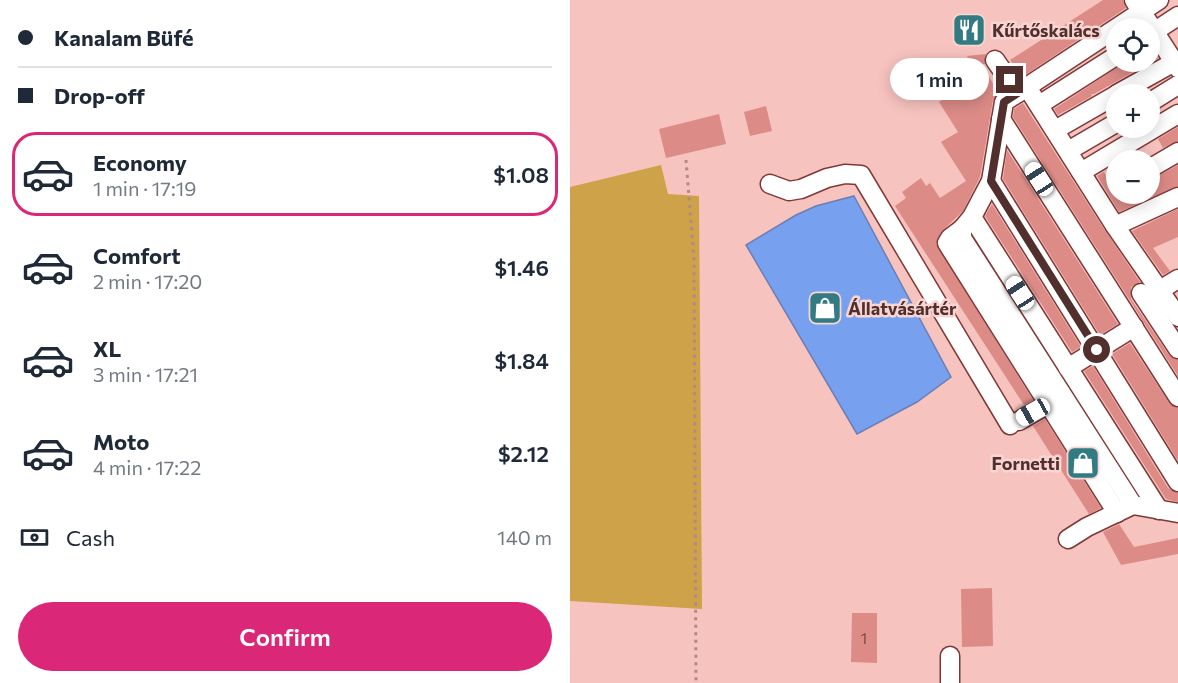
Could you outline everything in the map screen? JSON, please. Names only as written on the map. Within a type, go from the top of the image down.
[{"type":"lane","points":[[1125,509],[1055,400],[962,238],[967,223],[991,181],[1004,102],[1138,6],[1159,0]]},
{"type":"lane","points":[[1160,28],[1178,16]]},
{"type":"lane","points":[[1138,84],[1177,63],[1160,43]]},
{"type":"lane","points":[[995,60],[1039,105],[1152,289],[1178,349]]},
{"type":"lane","points":[[1039,105],[1106,62]]},
{"type":"lane","points":[[1160,96],[1178,85]]},
{"type":"lane","points":[[1054,130],[1106,101]]},
{"type":"lane","points":[[1160,120],[1178,114]]},
{"type":"lane","points":[[1001,119],[1178,397]]},
{"type":"lane","points":[[1068,151],[1106,129]]},
{"type":"lane","points":[[1081,172],[1130,138]]},
{"type":"lane","points":[[1160,163],[1178,152]]},
{"type":"lane","points":[[770,184],[789,191],[801,189],[827,178],[845,174],[861,175],[1014,423],[1079,386]]},
{"type":"lane","points":[[991,181],[1178,482]]},
{"type":"lane","points":[[1114,226],[1178,197]]},
{"type":"lane","points":[[967,223],[1068,368],[1159,510]]},
{"type":"lane","points":[[1120,306],[1152,289],[1178,279]]},
{"type":"lane","points":[[1152,289],[1178,317]]},
{"type":"lane","points":[[1068,368],[1134,327]]},
{"type":"lane","points":[[1068,539],[1125,509],[1178,513]]},
{"type":"lane","points":[[950,656],[950,683]]},
{"type":"path","points":[[686,160],[694,259],[696,683]]},
{"type":"shaded area","points":[[661,165],[668,194],[699,196],[702,609],[570,601],[570,187]]},
{"type":"water","points":[[854,196],[951,377],[917,402],[857,434],[746,245],[796,215],[816,206]]},
{"type":"building","points":[[1103,0],[1123,0],[1126,8],[1111,18],[1106,18],[1106,21],[1022,77],[1010,60]]},
{"type":"building","points":[[986,54],[985,64],[982,65],[998,92],[993,100],[980,177],[963,211],[941,232],[936,244],[1033,400],[1024,405],[895,206],[906,198],[902,192],[921,178],[926,186],[930,183],[940,198],[966,181],[941,142],[958,132],[939,102],[973,81],[964,68],[971,64],[967,56]]},
{"type":"building","points":[[1111,72],[1133,72],[1112,84],[1106,84],[1106,87],[1058,115],[1054,109]]},
{"type":"building","points":[[1023,103],[1140,282],[1131,287],[1131,299],[1169,355],[1178,360],[1178,376],[1013,117],[1014,109]]},
{"type":"building","points":[[766,106],[772,131],[750,136],[744,112]]},
{"type":"building","points":[[719,114],[726,144],[666,158],[659,129]]},
{"type":"building","points":[[1178,127],[1178,141],[1163,148],[1158,139]]},
{"type":"building","points":[[1007,150],[1118,324],[1100,335],[1003,179]]},
{"type":"building","points":[[1178,165],[1178,186],[1160,194],[1160,175]]},
{"type":"building","points":[[1106,170],[1104,172],[1106,191],[1097,176]]},
{"type":"building","points":[[992,204],[1081,347],[1072,352],[985,216]]},
{"type":"building","points":[[1114,204],[1137,204],[1119,212]]},
{"type":"building","points":[[1178,209],[1178,237],[1153,248],[1170,271],[1163,275],[1132,231]]},
{"type":"building","points":[[1130,343],[1169,403],[1178,408],[1178,461],[1112,354]]},
{"type":"building","points":[[1093,366],[1168,488],[1178,493],[1178,502],[1166,499],[1084,371]]},
{"type":"building","points":[[1045,419],[1101,508],[1089,514],[1033,426]]},
{"type":"building","points":[[1119,524],[1134,547],[1178,538],[1178,554],[1121,565],[1103,532]]},
{"type":"building","points":[[992,588],[993,646],[962,647],[961,589]]},
{"type":"building","points":[[852,613],[877,613],[877,663],[851,662]]},
{"type":"place","name":"Kűrtőskalács","points":[[969,30]]},
{"type":"place","name":"Állatvásártér","points":[[825,308]]},
{"type":"place","name":"Fornetti","points":[[1083,463]]},
{"type":"route","points":[[1010,80],[1018,93],[1004,102],[991,181],[1097,350]]}]
